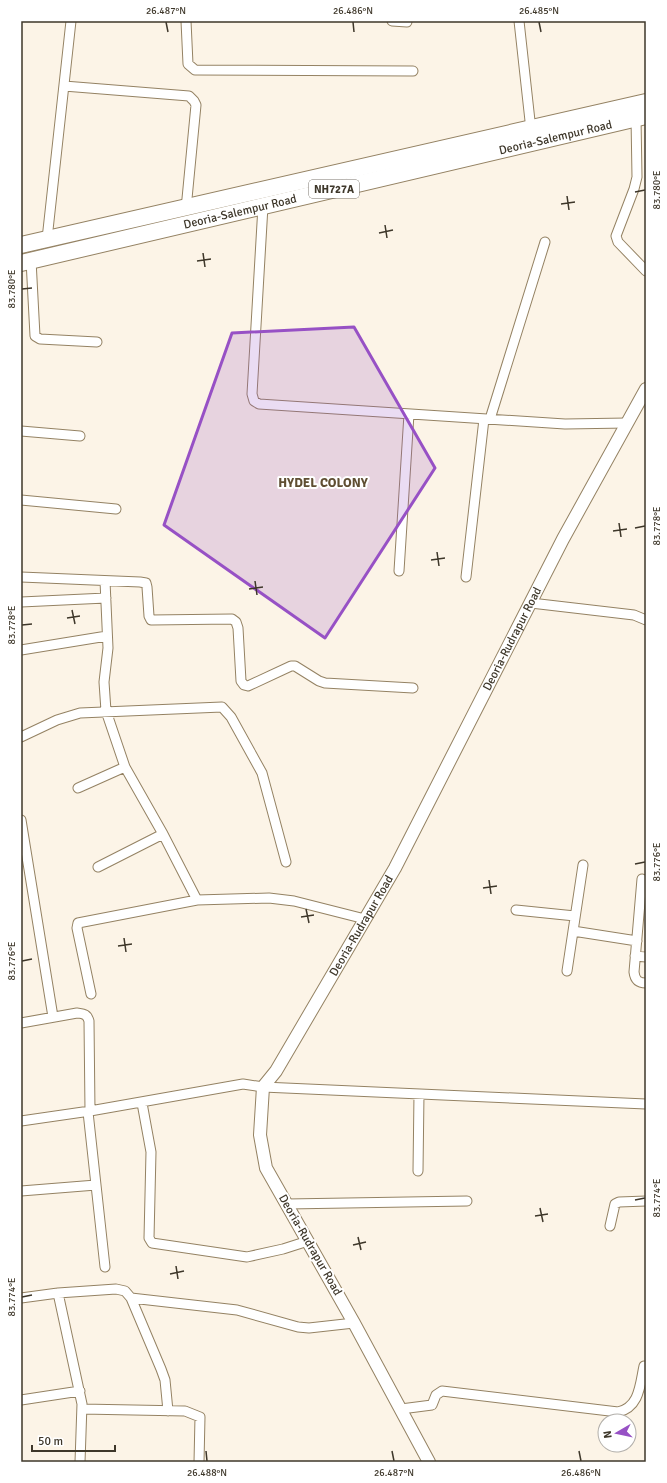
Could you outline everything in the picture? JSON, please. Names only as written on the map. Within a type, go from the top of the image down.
[{"type":"highway","name":"Deoria-Salempur Road","points":[[21,245],[186,209],[531,130],[646,102]]},
{"type":"highway","name":"Deoria-Salempur Road","points":[[26,261],[641,117]]},
{"type":"main road","name":"Deoria-Rudrapur Road","points":[[429,1462],[354,1323],[266,1168],[260,1135],[263,1087],[276,1071],[395,868],[563,540],[646,389]]},
{"type":"street","points":[[47,239],[71,21]]},
{"type":"street","points":[[186,21],[188,64],[195,70],[413,71]]},
{"type":"street","points":[[392,21],[407,22]]},
{"type":"street","points":[[519,21],[531,130]]},
{"type":"street","points":[[64,86],[189,96],[194,101],[196,105],[186,209]]},
{"type":"street","points":[[641,117],[637,177],[616,236],[618,242],[646,271]]},
{"type":"street","points":[[263,206],[252,394],[254,400],[259,404],[565,424],[628,423]]},
{"type":"street","points":[[466,577],[487,419],[545,242]]},
{"type":"street","points":[[26,261],[35,336],[40,339],[97,342]]},
{"type":"street","points":[[399,570],[410,414]]},
{"type":"street","points":[[21,431],[80,436]]},
{"type":"street","points":[[21,500],[116,509]]},
{"type":"street","points":[[21,577],[146,583],[151,620],[228,618],[236,622],[238,628],[241,681],[244,685],[248,686],[291,666],[295,666],[320,681],[325,682],[413,688]]},
{"type":"street","points":[[105,581],[107,636],[104,682],[106,711],[125,767],[163,834],[197,900]]},
{"type":"street","points":[[21,602],[106,598]]},
{"type":"street","points":[[531,603],[634,615],[646,620]]},
{"type":"street","points":[[21,650],[107,636]]},
{"type":"street","points":[[21,737],[70,715],[106,711],[222,707],[231,717],[262,773],[286,862]]},
{"type":"street","points":[[78,788],[125,767]]},
{"type":"street","points":[[21,820],[53,1017]]},
{"type":"street","points":[[98,867],[163,834]]},
{"type":"street","points":[[567,971],[583,864]]},
{"type":"street","points":[[642,878],[636,941],[635,978],[640,983],[646,984]]},
{"type":"street","points":[[91,994],[77,928],[78,923],[197,900],[269,898],[294,901],[366,919]]},
{"type":"street","points":[[516,910],[575,916]]},
{"type":"street","points":[[573,931],[636,941]]},
{"type":"street","points":[[635,956],[646,957]]},
{"type":"street","points":[[21,1022],[77,1014],[85,1014],[88,1016],[89,1112],[106,1267]]},
{"type":"street","points":[[21,1121],[89,1112],[243,1084],[263,1087],[646,1104]]},
{"type":"street","points":[[418,1171],[419,1094]]},
{"type":"street","points":[[142,1103],[151,1152],[149,1238],[152,1243],[247,1256],[283,1250],[308,1241]]},
{"type":"street","points":[[21,1192],[96,1185]]},
{"type":"street","points":[[287,1204],[467,1201]]},
{"type":"street","points":[[610,1226],[615,1204],[619,1202],[646,1201]]},
{"type":"street","points":[[21,1298],[58,1293],[116,1289],[125,1291],[131,1298],[165,1380],[168,1411]]},
{"type":"street","points":[[58,1293],[80,1391],[82,1409],[80,1462]]},
{"type":"street","points":[[131,1298],[237,1310],[309,1328],[354,1323]]},
{"type":"street","points":[[401,1409],[432,1405],[436,1395],[442,1391],[618,1412],[626,1410],[635,1401],[644,1366]]},
{"type":"street","points":[[21,1400],[80,1391]]},
{"type":"street","points":[[82,1409],[185,1411],[200,1417],[199,1462]]},
{"type":"highlighted area","points":[[354,327],[435,468],[325,638],[164,525],[232,333]]},
{"type":"district","name":"HYDEL COLONY","points":[[323,483]]}]
